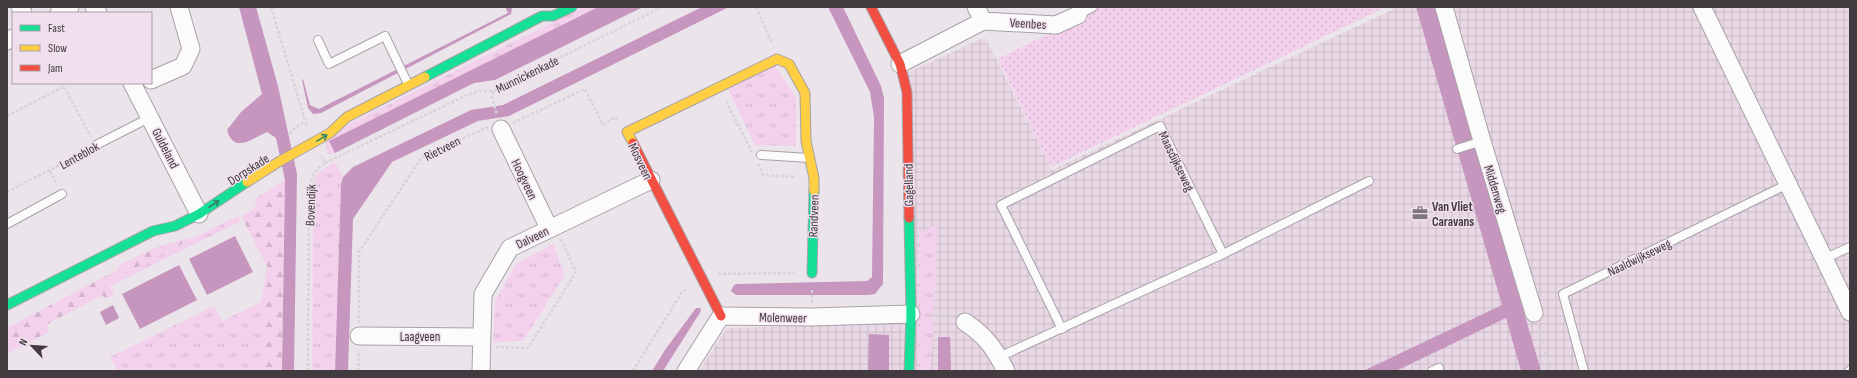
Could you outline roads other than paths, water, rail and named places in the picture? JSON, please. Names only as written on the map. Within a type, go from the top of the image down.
[{"type":"street","points":[[61,12],[70,7]]},
{"type":"street","points":[[152,80],[183,66],[191,49],[178,7]]},
{"type":"street","name":"Dorpskade","points":[[329,121],[347,117],[409,85],[543,10],[553,16],[572,7]]},
{"type":"street","name":"Gagelland","points":[[871,7],[900,64],[907,92],[911,314],[909,371]]},
{"type":"street","name":"Middenweg","points":[[1444,7],[1478,142],[1534,313]]},
{"type":"street","points":[[1702,7],[1850,312]]},
{"type":"street","name":"Veenbes","points":[[900,64],[980,14],[1056,25],[1078,15]]},
{"type":"street","name":"Mosveen","points":[[721,316],[650,180],[627,132],[777,59]]},
{"type":"street","name":"Randveen","points":[[777,59],[789,64],[805,93],[806,140],[814,178],[812,273]]},
{"type":"street","name":"Guldeland","points":[[136,84],[150,117],[195,205]]},
{"type":"street","name":"Dorpskade","points":[[7,305],[153,231],[175,226],[195,205],[315,143],[330,133],[347,117]]},
{"type":"street","name":"Hoogveen","points":[[499,123],[552,227]]},
{"type":"street","name":"Dorpskade","points":[[237,177],[249,169]]},
{"type":"street","name":"Dalveen","points":[[482,371],[483,294],[510,248],[650,180]]},
{"type":"street","name":"Dorpskade","points":[[153,231],[169,216]]},
{"type":"street","name":"Molenweer","points":[[721,316],[812,317],[911,314]]},
{"type":"street","points":[[686,371],[721,316]]},
{"type":"street","points":[[966,322],[984,335],[1003,364]]},
{"type":"street","name":"Laagveen","points":[[359,336],[482,341]]},
{"type":"lane","name":"Veenbes","points":[[1078,15],[1093,7]]},
{"type":"lane","points":[[318,40],[329,64],[385,36],[405,74],[409,85]]},
{"type":"lane","name":"Lenteblok","points":[[96,146],[150,117]]},
{"type":"lane","name":"Maasdijkseweg","points":[[1062,329],[1001,205],[1160,126],[1223,254]]},
{"type":"lane","points":[[1457,149],[1478,142]]},
{"type":"lane","points":[[761,155],[810,158]]},
{"type":"lane","points":[[1003,364],[1062,329],[1223,254],[1369,181]]},
{"type":"lane","name":"Naaldwijkseweg","points":[[1584,371],[1563,294],[1788,184]]},
{"type":"lane","points":[[7,224],[62,194]]},
{"type":"lane","points":[[1824,259],[1850,247]]},
{"type":"place","name":"Van Vliet Caravans","points":[[1420,213]]}]
